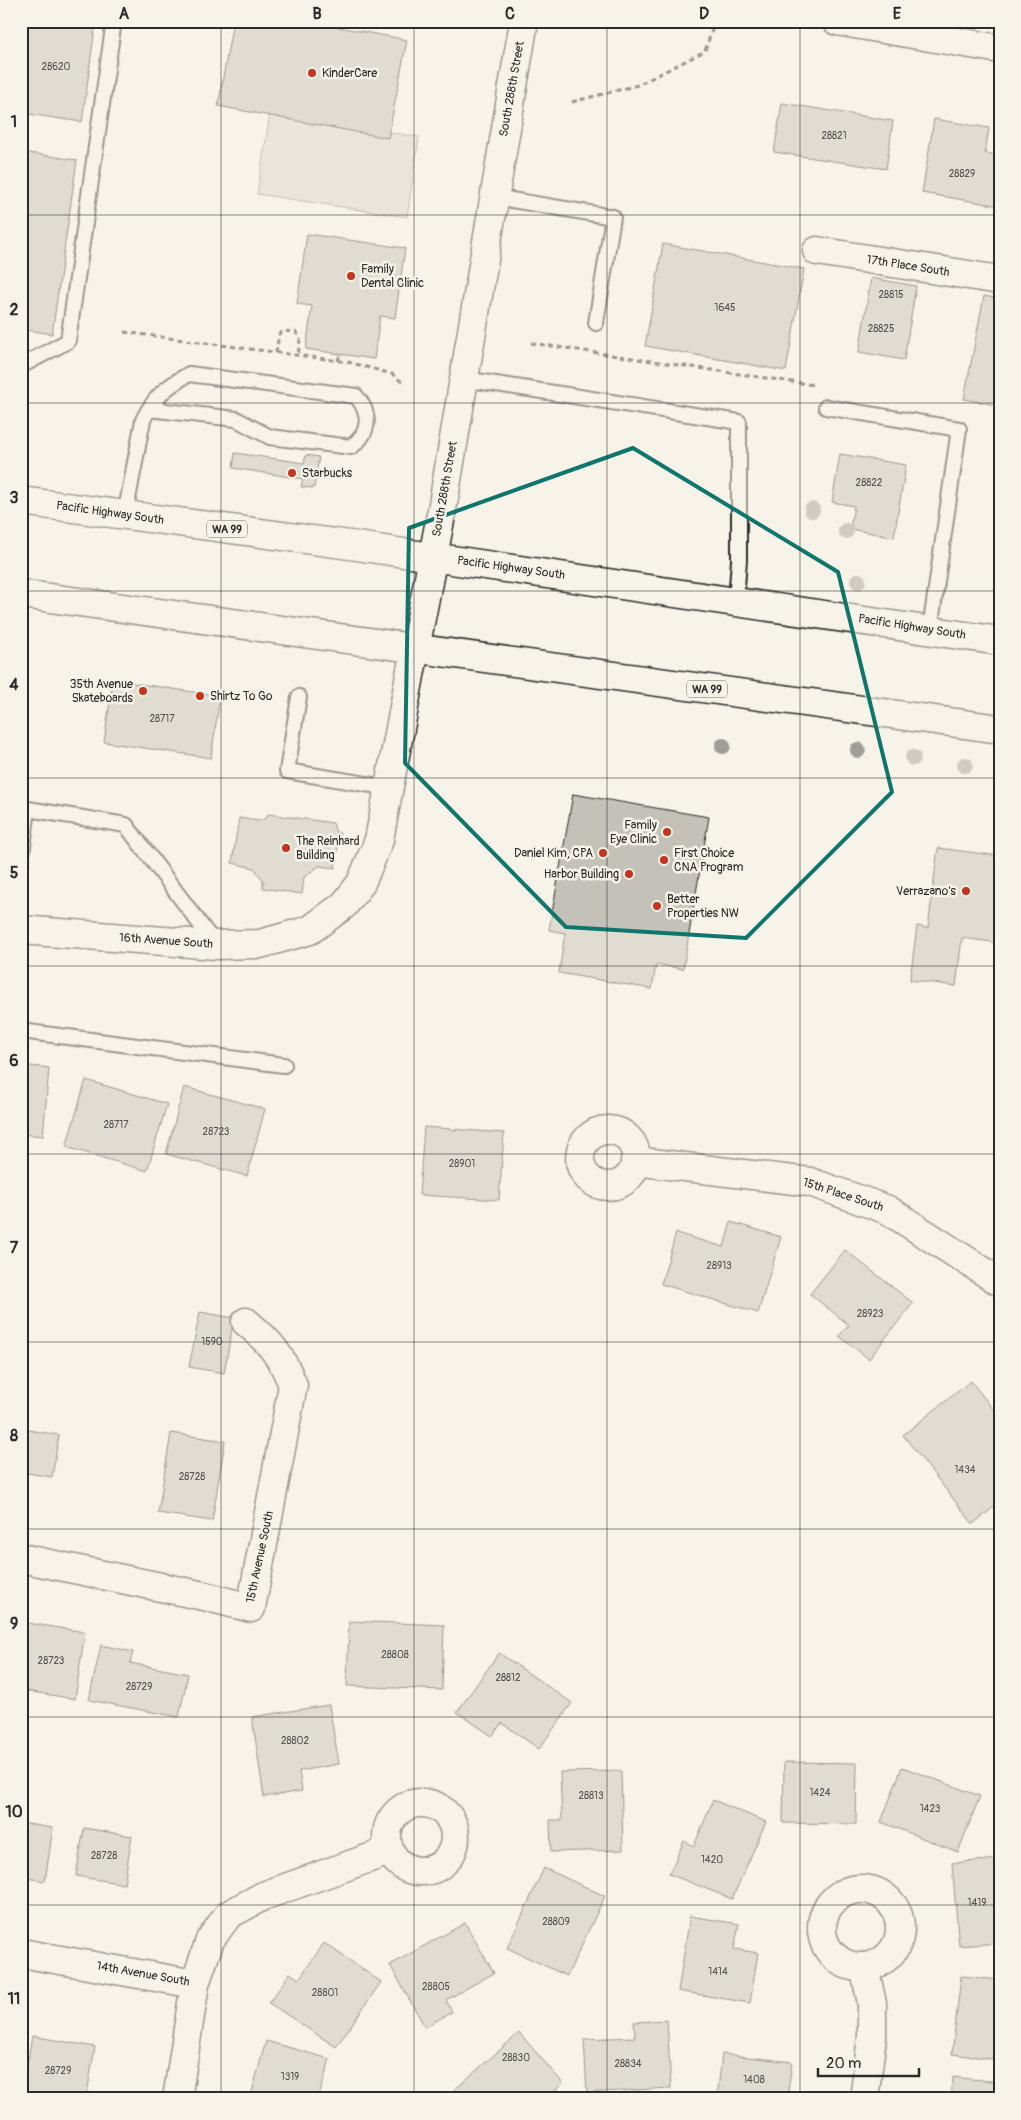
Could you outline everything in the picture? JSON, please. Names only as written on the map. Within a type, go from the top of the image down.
[{"type":"main road","name":"South 288th Street","points":[[310,930],[344,905],[361,883],[379,840],[433,557],[524,21]]},
{"type":"main road","points":[[836,21],[1000,50]]},
{"type":"main road","name":"17th Place South","points":[[817,251],[1000,280]]},
{"type":"main road","name":"Pacific Highway South","points":[[21,501],[433,557],[1000,641]]},
{"type":"main road","name":"WA 99","points":[[21,594],[1000,729]]},
{"type":"main road","name":"16th Avenue South","points":[[21,930],[216,945],[260,944],[310,930]]},
{"type":"main road","name":"15th Place South","points":[[635,1162],[810,1182],[888,1210],[1000,1282]]},
{"type":"main road","name":"15th Avenue South","points":[[21,1558],[204,1596],[251,1608],[293,1385],[287,1370],[268,1341],[246,1322]]},
{"type":"main road","name":"14th Avenue South","points":[[21,1953],[195,1984],[210,1940],[228,1915],[263,1896],[389,1851]]},
{"type":"main road","points":[[864,1967],[872,2003],[872,2037],[864,2099]]},
{"type":"main road","points":[[177,2099],[195,1984]]},
{"type":"lane","points":[[21,366],[68,341],[114,21]]},
{"type":"lane","points":[[494,197],[613,217],[596,323]]},
{"type":"lane","points":[[125,515],[143,420],[149,408],[166,387],[189,374],[356,396],[363,403],[368,423],[359,441],[351,447],[270,437],[236,419],[149,408]]},
{"type":"lane","points":[[464,380],[739,422],[739,560],[736,601]]},
{"type":"lane","points":[[826,407],[958,429],[930,630]]},
{"type":"lane","points":[[299,698],[286,771],[390,788]]},
{"type":"lane","points":[[21,862],[28,809],[126,825],[216,945]]},
{"type":"lane","points":[[21,1031],[284,1065]]},
{"type":"path","points":[[572,102],[638,85],[705,51],[715,21]]},
{"type":"path","points":[[276,353],[279,334],[284,331],[296,332],[300,338],[298,356]]},
{"type":"path","points":[[124,332],[338,361],[378,369],[392,374],[402,382]]},
{"type":"path","points":[[531,343],[816,386],[826,407]]},
{"type":"path","points":[[338,361],[340,354]]},
{"type":"highlighted area","points":[[633,448],[838,572],[892,792],[746,938],[566,927],[405,763],[409,528]]},
{"type":"shaded area","points":[[270,114],[419,137],[407,217],[257,194]]},
{"type":"building","points":[[21,21],[96,21],[82,122],[21,113]]},
{"type":"building","name":"KinderCare","points":[[233,21],[307,21],[407,40],[388,138],[218,106]]},
{"type":"building","points":[[782,103],[893,121],[886,169],[774,152]]},
{"type":"building","points":[[934,119],[989,128],[985,153],[1000,155],[1000,206],[922,193]]},
{"type":"building","points":[[21,152],[77,160],[52,334],[21,329]]},
{"type":"building","name":"Family Dental Clinic","points":[[307,234],[405,248],[395,318],[380,316],[374,359],[306,349],[312,306],[297,304]]},
{"type":"building","points":[[663,244],[804,269],[786,371],[645,346]]},
{"type":"building","points":[[871,278],[916,286],[904,360],[859,352]]},
{"type":"building","points":[[984,296],[1000,299],[1000,406],[964,399]]},
{"type":"building","name":"Starbucks","points":[[235,453],[304,463],[306,455],[319,457],[314,488],[301,487],[303,479],[233,468]]},
{"type":"building","points":[[840,454],[906,465],[894,537],[850,529],[854,506],[832,502]]},
{"type":"building","points":[[21,657],[25,657],[21,684]]},
{"type":"building","points":[[113,680],[220,696],[211,758],[104,742]]},
{"type":"building","name":"Harbor Building","points":[[573,794],[709,817],[683,969],[656,964],[652,989],[559,973],[565,933],[549,930]]},
{"type":"building","name":"The Reinhard Building","points":[[268,814],[333,823],[336,833],[340,833],[335,868],[319,866],[304,877],[302,894],[263,888],[263,880],[254,868],[232,863],[239,818],[260,821],[267,817]]},
{"type":"building","name":"Verrazano's","points":[[938,848],[1000,856],[1000,943],[962,938],[956,986],[910,980],[917,926],[928,928]]},
{"type":"building","points":[[21,1065],[49,1068],[43,1136],[21,1134]]},
{"type":"building","points":[[86,1080],[167,1104],[147,1171],[66,1147]]},
{"type":"building","points":[[184,1087],[265,1109],[247,1176],[166,1154]]},
{"type":"building","points":[[424,1127],[504,1133],[499,1200],[419,1195]]},
{"type":"building","points":[[731,1222],[781,1237],[758,1313],[661,1284],[676,1233],[724,1247]]},
{"type":"building","points":[[845,1250],[913,1303],[869,1359],[839,1336],[849,1325],[810,1294]]},
{"type":"building","points":[[200,1312],[234,1318],[224,1373],[189,1367]]},
{"type":"building","points":[[971,1381],[1000,1418],[1000,1433],[997,1435],[1000,1439],[1000,1502],[973,1524],[903,1435]]},
{"type":"building","points":[[21,1429],[59,1435],[52,1477],[21,1472]]},
{"type":"building","points":[[171,1433],[225,1441],[212,1521],[158,1513]]},
{"type":"building","points":[[349,1621],[444,1625],[442,1690],[347,1686]]},
{"type":"building","points":[[21,1622],[85,1632],[75,1699],[21,1690]]},
{"type":"building","points":[[101,1645],[133,1652],[130,1663],[188,1674],[179,1717],[89,1700]]},
{"type":"building","points":[[499,1653],[572,1703],[539,1749],[502,1723],[492,1736],[457,1712]]},
{"type":"building","points":[[329,1705],[339,1764],[299,1771],[302,1791],[264,1797],[252,1717]]},
{"type":"building","points":[[784,1762],[857,1763],[856,1824],[783,1823]]},
{"type":"building","points":[[902,1767],[980,1796],[958,1852],[881,1822]]},
{"type":"building","points":[[621,1771],[623,1850],[551,1852],[550,1820],[562,1820],[560,1772]]},
{"type":"building","points":[[713,1800],[766,1822],[732,1899],[669,1874],[684,1841],[694,1846]]},
{"type":"building","points":[[21,1823],[53,1828],[45,1881],[21,1877]]},
{"type":"building","points":[[84,1828],[132,1836],[124,1884],[76,1876]]},
{"type":"building","points":[[1000,1859],[1000,1943],[959,1946],[952,1863]]},
{"type":"building","points":[[544,1868],[605,1896],[567,1976],[507,1948]]},
{"type":"building","points":[[690,1916],[739,1924],[734,1949],[758,1953],[750,2003],[678,1991]]},
{"type":"building","points":[[465,1923],[494,1973],[446,2000],[452,2012],[425,2027],[390,1965]]},
{"type":"building","points":[[324,1943],[381,1982],[336,2047],[269,2003],[290,1973],[299,1979]]},
{"type":"building","points":[[961,1976],[1000,1980],[1000,2060],[952,2054]]},
{"type":"building","points":[[667,2020],[671,2088],[587,2093],[584,2039],[635,2037],[634,2022]]},
{"type":"building","points":[[21,2031],[26,2032],[21,2056]]},
{"type":"building","points":[[519,2033],[563,2083],[546,2099],[458,2099],[452,2092]]},
{"type":"building","points":[[32,2036],[95,2047],[86,2099],[44,2099],[22,2095]]},
{"type":"building","points":[[266,2041],[330,2059],[318,2099],[306,2096],[305,2099],[250,2099]]},
{"type":"building","points":[[722,2054],[792,2062],[787,2099],[717,2099]]},
{"type":"building","points":[[953,2077],[1000,2082],[1000,2099],[951,2099]]},
{"type":"place","name":"KinderCare","points":[[312,73]]},
{"type":"place","name":"Family Dental Clinic","points":[[351,276]]},
{"type":"place","name":"Starbucks","points":[[292,473]]},
{"type":"place","name":"35th Avenue Skateboards","points":[[143,691]]},
{"type":"place","name":"Shirtz To Go","points":[[200,696]]},
{"type":"place","name":"Family Eye Clinic","points":[[667,832]]},
{"type":"place","name":"The Reinhard Building","points":[[286,848]]},
{"type":"place","name":"Daniel Kim, CPA","points":[[603,853]]},
{"type":"place","name":"First Choice CNA Program","points":[[664,860]]},
{"type":"place","name":"Harbor Building","points":[[629,874]]},
{"type":"place","name":"Verrazano's","points":[[966,891]]},
{"type":"place","name":"Better Properties NW","points":[[657,906]]}]
